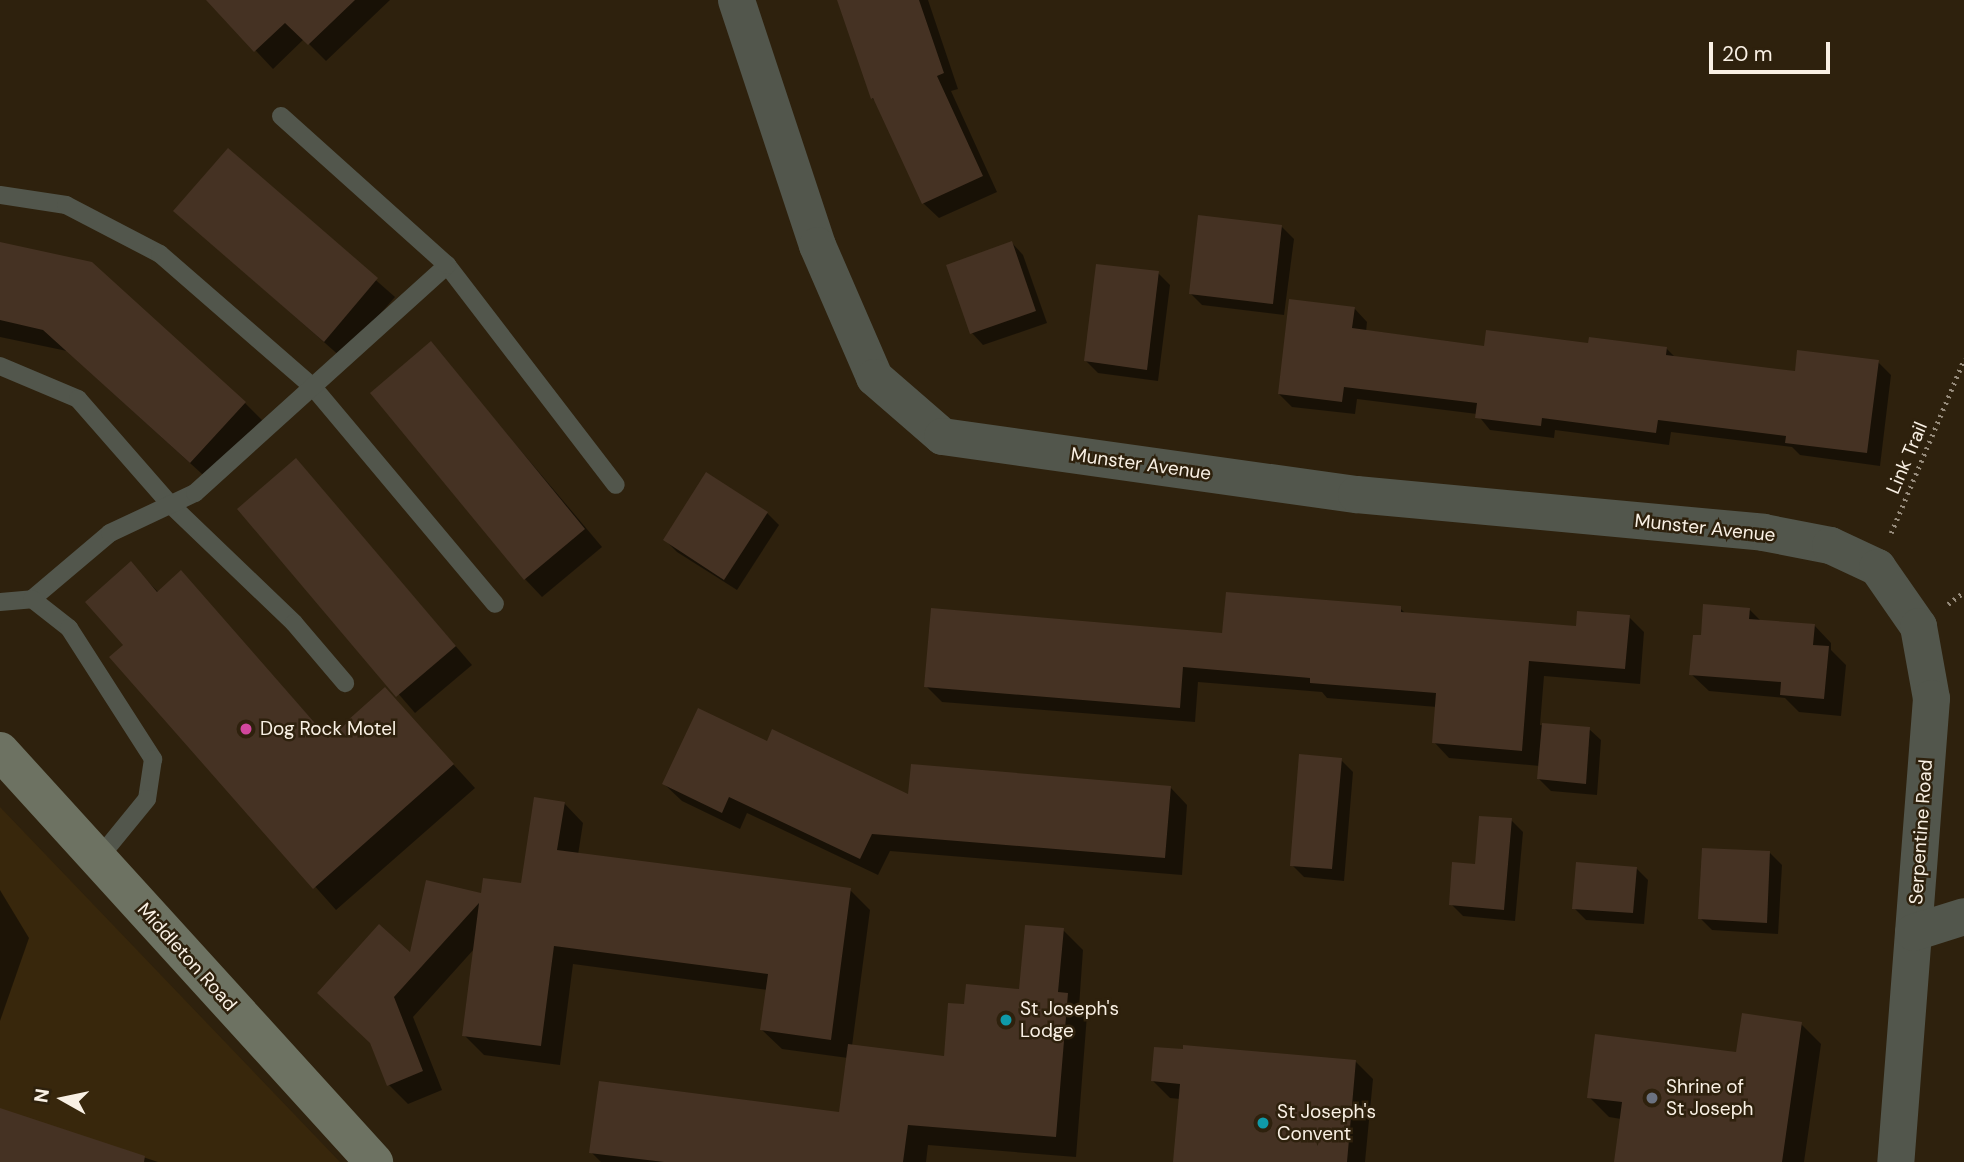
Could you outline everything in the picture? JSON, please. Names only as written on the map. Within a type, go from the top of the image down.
[{"type":"main road","name":"Middleton Road","points":[[0,751],[374,1162]]},
{"type":"street","name":"Munster Avenue","points":[[736,0],[817,244],[874,377],[942,436],[1356,494],[1763,532],[1830,545],[1877,567]]},
{"type":"street","name":"Serpentine Road","points":[[1877,567],[1917,626],[1931,698],[1895,1162]]},
{"type":"street","points":[[1913,932],[1964,916]]},
{"type":"lane","points":[[281,116],[447,265],[616,485]]},
{"type":"lane","points":[[0,195],[66,205],[160,254],[313,387],[495,604]]},
{"type":"lane","points":[[0,602],[32,599],[110,533],[195,493],[447,265]]},
{"type":"lane","points":[[0,366],[78,399],[170,504],[295,623],[345,683]]},
{"type":"lane","points":[[32,599],[68,628],[153,760],[147,799],[98,859]]},
{"type":"path","name":"Link Trail","points":[[1877,567],[1964,359]]},
{"type":"shaded area","points":[[0,807],[340,1162],[0,1162]]},
{"type":"building","points":[[206,0],[355,0],[308,45],[285,23],[254,52]]},
{"type":"building","points":[[837,0],[919,0],[944,73],[937,76],[983,176],[922,204],[873,98],[871,99]]},
{"type":"building","points":[[228,148],[378,278],[324,342],[173,211]]},
{"type":"building","points":[[1198,215],[1282,225],[1273,304],[1189,294]]},
{"type":"building","points":[[1012,241],[1036,311],[970,334],[946,265]]},
{"type":"building","points":[[0,242],[92,262],[246,402],[190,463],[43,330],[0,320]]},
{"type":"building","points":[[1096,264],[1159,271],[1147,370],[1084,361]]},
{"type":"building","points":[[1289,299],[1355,307],[1352,328],[1484,346],[1486,330],[1588,343],[1589,337],[1667,347],[1666,355],[1795,371],[1797,350],[1879,360],[1867,453],[1785,443],[1786,436],[1658,420],[1656,433],[1542,418],[1541,426],[1475,418],[1477,403],[1344,387],[1342,402],[1278,394]]},
{"type":"building","points":[[431,341],[585,529],[524,580],[370,393]]},
{"type":"building","points":[[296,458],[456,646],[396,697],[237,509]]},
{"type":"building","points":[[706,472],[768,512],[724,580],[663,540]]},
{"type":"building","name":"Dog Rock Motel","points":[[131,561],[157,592],[181,570],[328,738],[385,687],[454,764],[313,889],[109,657],[123,645],[85,602]]},
{"type":"building","points":[[1226,592],[1401,606],[1401,612],[1576,626],[1577,611],[1630,615],[1625,669],[1529,661],[1522,751],[1432,743],[1436,693],[1310,683],[1310,678],[1183,667],[1180,708],[924,687],[931,608],[1222,633]]},
{"type":"building","points":[[1703,604],[1750,608],[1749,619],[1815,624],[1813,645],[1829,646],[1824,699],[1780,695],[1781,682],[1689,675],[1693,635],[1701,635]]},
{"type":"building","points":[[698,708],[767,741],[772,729],[908,794],[911,764],[1171,786],[1165,858],[872,834],[860,859],[729,797],[722,813],[662,784]]},
{"type":"building","points":[[1542,723],[1590,727],[1586,784],[1537,779]]},
{"type":"building","points":[[1299,754],[1342,758],[1332,869],[1290,866]]},
{"type":"building","points":[[534,797],[565,802],[557,850],[851,888],[831,1040],[760,1030],[768,974],[554,946],[541,1046],[462,1036],[479,903],[394,997],[423,1071],[387,1086],[370,1043],[317,993],[379,924],[410,952],[426,880],[481,893],[483,878],[521,883]]},
{"type":"building","points":[[1479,816],[1512,818],[1504,910],[1449,905],[1452,862],[1475,864]]},
{"type":"building","points":[[1702,848],[1770,851],[1767,923],[1698,919]]},
{"type":"building","points":[[1576,862],[1637,867],[1633,913],[1572,909]]},
{"type":"building","points":[[1025,925],[1064,928],[1058,992],[1068,993],[1056,1137],[908,1125],[903,1162],[664,1162],[589,1153],[599,1081],[839,1112],[848,1044],[944,1056],[948,1003],[964,1004],[966,984],[1019,989]]},
{"type":"building","points":[[1742,1013],[1802,1022],[1782,1162],[1614,1162],[1622,1102],[1587,1098],[1595,1034],[1736,1052]]},
{"type":"building","name":"St Joseph's Convent","points":[[1183,1045],[1356,1060],[1347,1162],[1173,1162],[1180,1084],[1151,1081],[1154,1047],[1183,1049]]},
{"type":"building","points":[[0,1108],[145,1156],[144,1162],[0,1162]]},
{"type":"place","name":"Dog Rock Motel","points":[[246,729]]},
{"type":"place","name":"St Joseph's Lodge","points":[[1006,1020]]},
{"type":"place","name":"Shrine of St Joseph","points":[[1652,1098]]},
{"type":"place","name":"St Joseph's Convent","points":[[1263,1123]]}]
